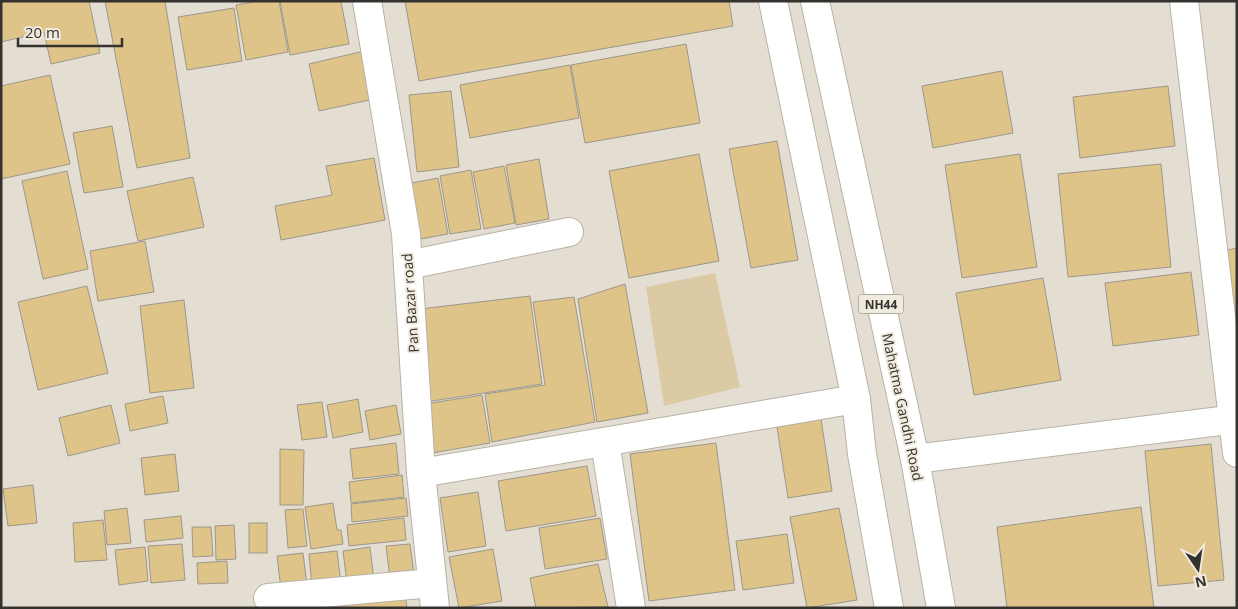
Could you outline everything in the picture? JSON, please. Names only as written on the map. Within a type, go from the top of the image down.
[{"type":"main road","name":"Pan Bazar road","points":[[367,1],[406,234],[421,473],[434,595]]},
{"type":"main road","name":"NH44","points":[[772,1],[856,399],[862,454],[889,608]]},
{"type":"main road","name":"Mahatma Gandhi Road","points":[[815,1],[915,459],[940,608]]},
{"type":"main road","points":[[1184,1],[1235,419],[1237,453]]},
{"type":"main road","points":[[408,265],[569,232]]},
{"type":"main road","points":[[421,473],[856,399]]},
{"type":"main road","points":[[915,459],[1235,419]]},
{"type":"main road","points":[[605,442],[631,608]]},
{"type":"main road","points":[[268,598],[434,595]]},
{"type":"shaded area","points":[[715,273],[740,387],[664,406],[646,287]]},
{"type":"building","points":[[1,1],[89,1],[100,53],[51,64],[44,32],[1,42]]},
{"type":"building","points":[[105,1],[165,1],[190,158],[137,168]]},
{"type":"building","points":[[259,1],[279,1],[288,52],[246,60],[236,5]]},
{"type":"building","points":[[280,1],[341,1],[349,44],[290,55]]},
{"type":"building","points":[[405,1],[729,1],[733,26],[419,81]]},
{"type":"building","points":[[234,8],[242,61],[187,70],[178,17]]},
{"type":"building","points":[[686,44],[700,123],[585,143],[571,65]]},
{"type":"building","points":[[364,51],[374,99],[319,111],[309,64]]},
{"type":"building","points":[[570,65],[579,118],[470,138],[460,85]]},
{"type":"building","points":[[1002,71],[1013,133],[933,148],[922,86]]},
{"type":"building","points":[[50,75],[70,164],[1,179],[1,86]]},
{"type":"building","points":[[1168,86],[1175,146],[1080,158],[1073,97]]},
{"type":"building","points":[[451,91],[459,167],[417,172],[409,95]]},
{"type":"building","points":[[112,126],[123,187],[84,193],[73,133]]},
{"type":"building","points":[[777,141],[798,260],[751,268],[729,149]]},
{"type":"building","points":[[699,154],[719,261],[629,278],[609,171]]},
{"type":"building","points":[[1020,154],[1037,267],[962,278],[945,165]]},
{"type":"building","points":[[374,158],[385,220],[281,240],[275,206],[332,195],[326,166]]},
{"type":"building","points":[[539,159],[549,219],[516,225],[506,165]]},
{"type":"building","points":[[1161,164],[1171,267],[1068,277],[1058,174]]},
{"type":"building","points":[[504,166],[515,223],[484,229],[473,172]]},
{"type":"building","points":[[471,170],[481,229],[450,234],[440,176]]},
{"type":"building","points":[[67,171],[88,269],[43,279],[22,181]]},
{"type":"building","points":[[193,177],[204,227],[138,241],[127,191]]},
{"type":"building","points":[[438,178],[448,234],[421,239],[411,183]]},
{"type":"building","points":[[145,241],[154,292],[98,301],[90,251]]},
{"type":"building","points":[[1237,248],[1237,344],[1217,252]]},
{"type":"building","points":[[1191,272],[1199,335],[1113,346],[1105,283]]},
{"type":"building","points":[[1043,278],[1061,380],[974,395],[956,293]]},
{"type":"building","points":[[625,284],[648,413],[597,422],[578,299]]},
{"type":"building","points":[[87,286],[108,373],[38,390],[18,302]]},
{"type":"building","points":[[530,296],[542,384],[426,402],[420,309]]},
{"type":"building","points":[[574,297],[595,422],[492,442],[485,394],[545,385],[533,302]]},
{"type":"building","points":[[184,300],[194,388],[150,393],[140,306]]},
{"type":"building","points":[[482,395],[490,443],[432,453],[425,404]]},
{"type":"building","points":[[163,396],[168,423],[130,431],[125,404]]},
{"type":"building","points":[[358,399],[363,432],[333,438],[327,405]]},
{"type":"building","points":[[322,402],[327,437],[302,440],[297,405]]},
{"type":"building","points":[[111,405],[120,443],[68,456],[59,418]]},
{"type":"building","points":[[396,405],[401,434],[370,440],[365,411]]},
{"type":"building","points":[[821,419],[832,491],[788,498],[777,427]]},
{"type":"building","points":[[396,443],[399,474],[353,479],[350,449]]},
{"type":"building","points":[[716,443],[735,590],[649,601],[630,454]]},
{"type":"building","points":[[1211,444],[1224,580],[1158,586],[1145,451]]},
{"type":"building","points":[[280,449],[304,450],[303,505],[280,505]]},
{"type":"building","points":[[175,454],[179,491],[145,495],[141,458]]},
{"type":"building","points":[[587,466],[596,516],[506,531],[498,481]]},
{"type":"building","points":[[402,475],[404,497],[351,503],[349,482]]},
{"type":"building","points":[[33,485],[37,523],[8,526],[3,489]]},
{"type":"building","points":[[478,492],[486,546],[448,552],[440,498]]},
{"type":"building","points":[[406,498],[408,516],[352,522],[351,504]]},
{"type":"building","points":[[333,503],[337,530],[341,530],[343,544],[311,549],[305,507]]},
{"type":"building","points":[[1141,507],[1154,608],[1007,608],[997,527]]},
{"type":"building","points":[[127,508],[131,543],[107,545],[104,511]]},
{"type":"building","points":[[839,508],[857,600],[807,608],[790,517]]},
{"type":"building","points":[[303,509],[307,546],[288,548],[285,510]]},
{"type":"building","points":[[181,516],[183,538],[146,542],[144,520]]},
{"type":"building","points":[[404,518],[406,540],[349,546],[347,525]]},
{"type":"building","points":[[600,518],[607,559],[545,569],[539,528]]},
{"type":"building","points":[[103,520],[107,560],[75,562],[73,523]]},
{"type":"building","points":[[249,523],[267,523],[267,553],[249,553]]},
{"type":"building","points":[[234,525],[236,559],[216,560],[215,526]]},
{"type":"building","points":[[192,527],[211,527],[213,556],[193,557]]},
{"type":"building","points":[[787,534],[794,583],[743,590],[736,541]]},
{"type":"building","points":[[182,544],[185,580],[151,583],[148,546]]},
{"type":"building","points":[[410,544],[414,575],[390,578],[386,546]]},
{"type":"building","points":[[145,547],[148,581],[119,585],[115,550]]},
{"type":"building","points":[[370,547],[374,581],[347,583],[343,551]]},
{"type":"building","points":[[493,549],[502,601],[459,608],[449,557]]},
{"type":"building","points":[[337,551],[341,584],[312,587],[309,554]]},
{"type":"building","points":[[303,553],[307,586],[281,589],[277,556]]},
{"type":"building","points":[[227,561],[228,583],[198,584],[197,563]]},
{"type":"building","points":[[598,564],[608,607],[536,608],[530,578]]},
{"type":"building","points":[[405,594],[407,608],[331,608],[331,604]]}]
